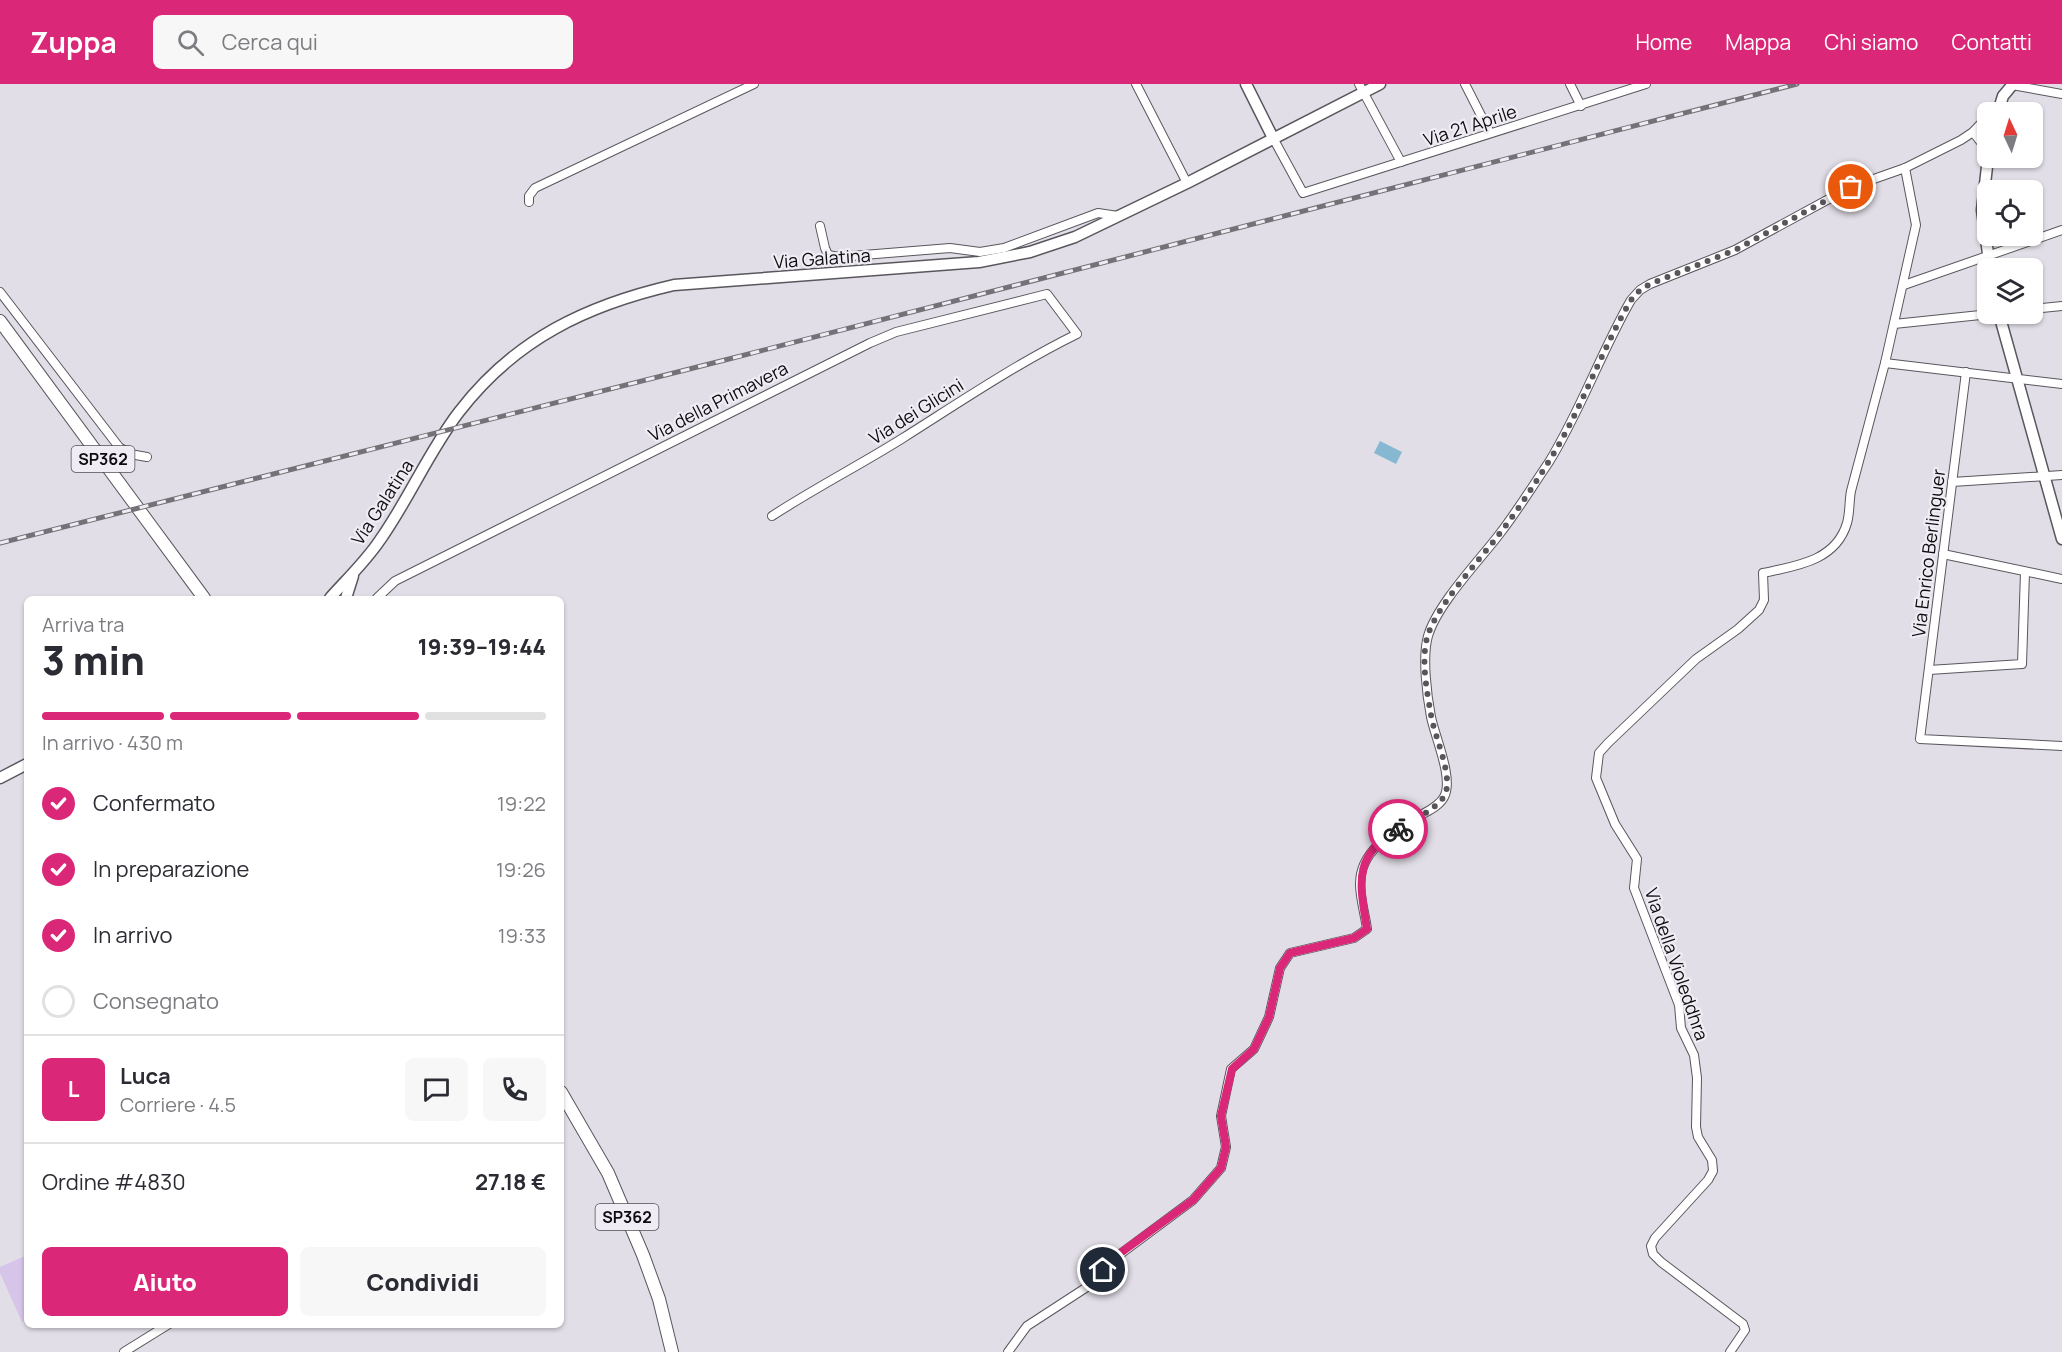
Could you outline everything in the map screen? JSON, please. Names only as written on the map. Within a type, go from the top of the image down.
[{"type":"main road","name":"SP362","points":[[0,321],[203,596]]},
{"type":"main road","name":"SP362","points":[[564,1097],[608,1173],[651,1277],[672,1352]]},
{"type":"street","points":[[529,202],[529,196],[535,188],[754,84]]},
{"type":"street","points":[[1136,84],[1187,183]]},
{"type":"street","points":[[1246,84],[1274,138]]},
{"type":"street","name":"Via Galatina","points":[[332,596],[380,540],[459,412],[489,379],[520,351],[560,325],[597,307],[674,285],[979,262],[1030,252],[1075,237],[1274,138],[1361,88],[1380,84]]},
{"type":"street","points":[[1465,84],[1490,133]]},
{"type":"street","points":[[1569,84],[1581,106]]},
{"type":"street","name":"Via 21 Aprile","points":[[1274,138],[1303,193],[1646,84]]},
{"type":"street","points":[[1998,102],[2013,85],[2062,94]]},
{"type":"street","points":[[1361,88],[1401,162]]},
{"type":"street","points":[[2001,102],[2003,96]]},
{"type":"street","points":[[1008,1352],[1027,1326],[1087,1287],[1119,1254],[1193,1200],[1221,1168],[1226,1147],[1221,1116],[1232,1069],[1254,1049],[1269,1017],[1280,968],[1290,953],[1354,938],[1367,929],[1360,886],[1361,873],[1368,859],[1387,835],[1435,806],[1444,796],[1447,785],[1446,770],[1431,716],[1428,690],[1425,654],[1431,626],[1458,585],[1522,502],[1551,459],[1631,300],[1640,290],[1650,284],[1735,250],[1851,187],[1905,168],[1977,128]]},
{"type":"street","points":[[1973,132],[1977,137]]},
{"type":"street","points":[[1905,168],[1916,225],[1885,363],[2062,384]]},
{"type":"street","points":[[1987,168],[1982,210],[1987,258]]},
{"type":"street","points":[[820,226],[828,255],[839,257],[950,248],[980,252],[1004,248],[1098,213],[1118,216]]},
{"type":"street","points":[[1999,258],[2062,230]]},
{"type":"street","points":[[1904,285],[1977,266]]},
{"type":"street","points":[[0,292],[119,447],[130,454],[147,457]]},
{"type":"street","name":"Via della Primavera","points":[[379,596],[395,580],[896,332],[1047,294],[1077,334]]},
{"type":"street","points":[[2043,308],[2062,306]]},
{"type":"street","points":[[1894,324],[1977,315]]},
{"type":"street","points":[[2002,324],[2019,378],[2062,540]]},
{"type":"street","name":"Via dei Glicini","points":[[772,516],[900,440],[1039,353],[1077,334]]},
{"type":"street","name":"Via della Violeddhra","points":[[1730,1352],[1742,1337],[1745,1330],[1743,1324],[1661,1262],[1653,1254],[1651,1246],[1655,1238],[1708,1180],[1713,1171],[1712,1160],[1698,1137],[1696,1127],[1697,1078],[1694,1055],[1681,1028],[1679,1005],[1634,888],[1637,860],[1615,824],[1600,790],[1596,766],[1599,753],[1608,743],[1696,659],[1738,629],[1759,610],[1764,600],[1763,573],[1812,562],[1831,549],[1842,535],[1847,523],[1851,490],[1885,363]]},
{"type":"street","name":"Via Enrico Berlinguer","points":[[1966,372],[1920,739],[2062,747]]},
{"type":"street","points":[[1952,482],[2062,475]]},
{"type":"street","points":[[1943,554],[2062,579]]},
{"type":"street","points":[[1929,670],[2022,664],[2025,572]]},
{"type":"street","name":"Via Galatina","points":[[347,596],[354,573]]},
{"type":"street","points":[[0,778],[24,766]]},
{"type":"street","points":[[124,1352],[163,1328]]},
{"type":"shaded area","points":[[24,1256],[24,1321],[22,1322],[0,1273],[0,1267]]},
{"type":"water","points":[[1380,441],[1402,452],[1396,464],[1374,453]]},
{"type":"railway","points":[[0,543],[725,360],[1797,84]]},
{"type":"way so far","points":[[1398,829],[1435,806],[1444,796],[1447,785],[1446,770],[1431,716],[1428,690],[1425,654],[1426,640],[1431,626],[1458,585],[1498,536],[1551,459],[1631,300],[1640,290],[1650,284],[1735,250],[1851,187]]},
{"type":"route","points":[[1103,1270],[1119,1254],[1193,1200],[1221,1168],[1226,1147],[1221,1116],[1232,1069],[1254,1049],[1269,1017],[1280,968],[1290,953],[1354,938],[1367,929],[1360,886],[1361,873],[1378,845],[1387,835],[1398,829]]}]
